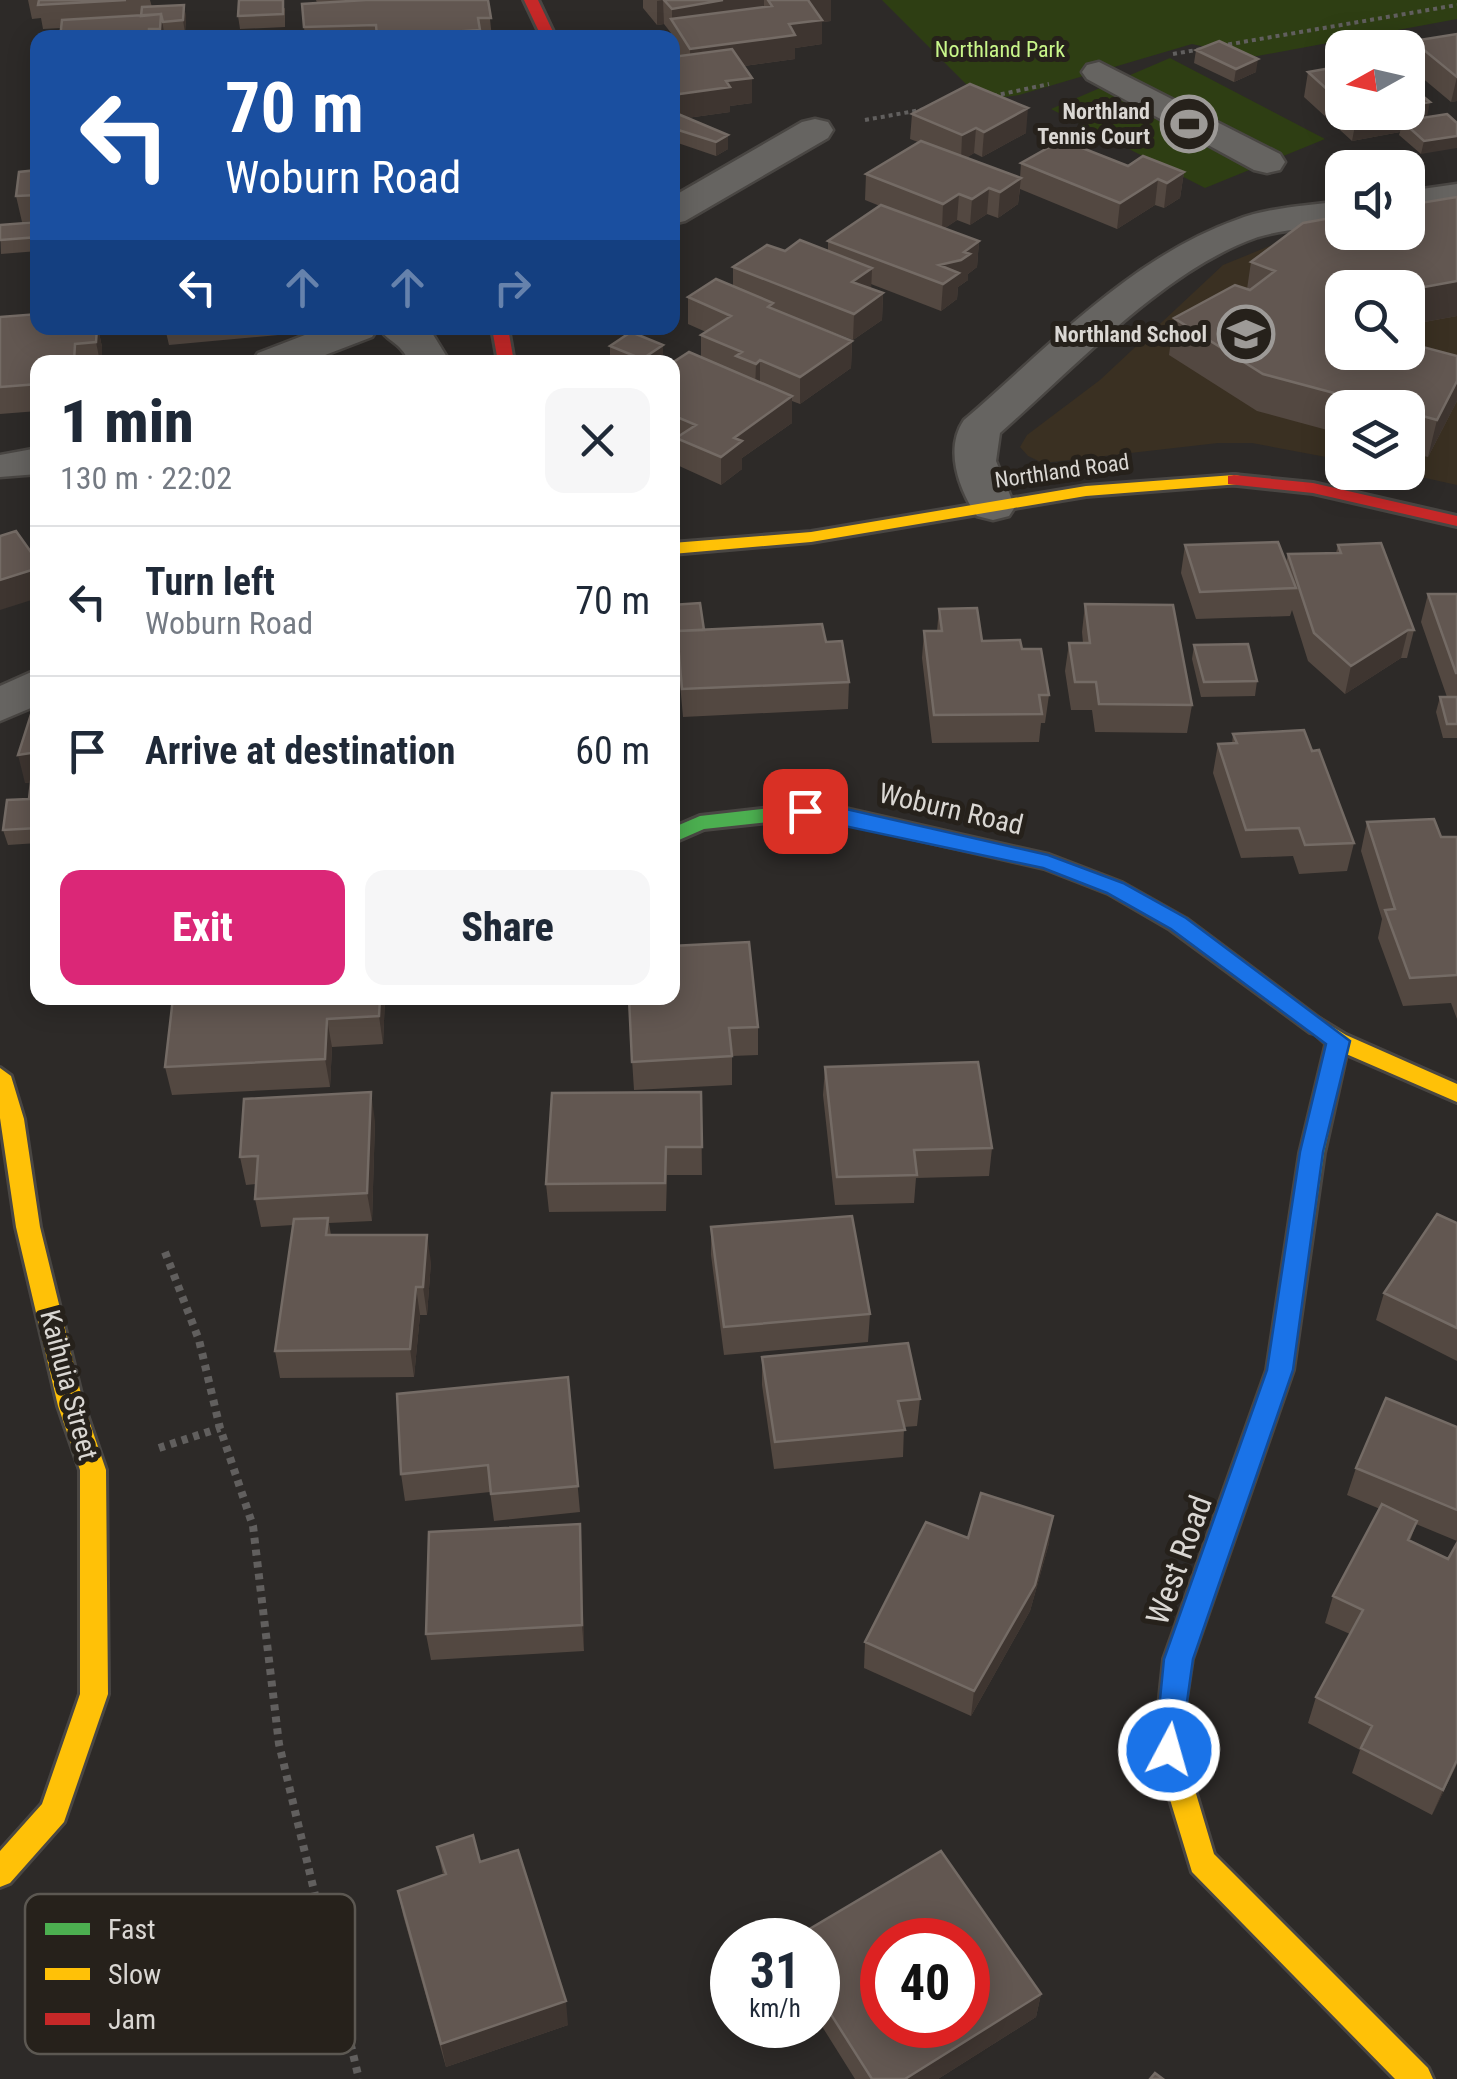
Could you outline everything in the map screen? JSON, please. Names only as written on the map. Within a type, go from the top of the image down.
[{"type":"street","points":[[531,0],[544,30]]},
{"type":"street","points":[[1099,72],[1267,162]]},
{"type":"street","points":[[680,208],[815,130]]},
{"type":"street","points":[[1425,199],[1457,194]]},
{"type":"street","points":[[993,506],[975,460],[978,430],[1145,285],[1200,247],[1237,232],[1325,215]]},
{"type":"street","points":[[290,355],[340,335]]},
{"type":"street","name":"Northland Road","points":[[680,548],[796,538],[1140,485],[1226,480],[1284,483],[1350,494],[1457,521]]},
{"type":"street","points":[[0,706],[30,689]]},
{"type":"street","name":"Woburn Road","points":[[680,832],[700,823],[805,811],[846,816],[1048,862],[1115,888],[1178,924],[1338,1041],[1457,1094]]},
{"type":"street","name":"West Road","points":[[1338,1041],[1312,1152],[1280,1370],[1178,1659],[1169,1750],[1202,1862],[1417,2079]]},
{"type":"street","name":"Kaihuia Street","points":[[0,1076],[12,1119],[14,1232],[93,1470],[94,1694],[54,1812],[0,1873]]},
{"type":"path","points":[[165,1252],[199,1340],[220,1428],[252,1526],[279,1744],[314,1894]]},
{"type":"path","points":[[352,2054],[358,2079]]},
{"type":"shaded area","name":"Northland School","points":[[1457,210],[1457,485],[1425,478],[1425,390],[1325,390],[1325,457],[1252,443],[1218,443],[1043,463],[1020,447],[1027,435],[1100,380],[1223,265],[1292,237],[1325,236],[1325,250],[1425,250],[1425,224]]},
{"type":"green space","name":"Northland Park","points":[[882,0],[1457,0],[1457,19],[1398,30],[1325,30],[1325,43],[1252,57],[1192,44],[1019,95],[982,100]]},
{"type":"green space","name":"Northland Tennis Court","points":[[1170,58],[1325,139],[1205,188],[1051,109]]},
{"type":"building","points":[[39,0],[126,0],[38,5]]},
{"type":"building","points":[[239,0],[283,0],[283,14],[238,16]]},
{"type":"building","points":[[488,0],[491,18],[478,18],[480,30],[376,30],[376,25],[304,27],[302,4]]},
{"type":"building","points":[[664,0],[723,0],[672,9]]},
{"type":"building","points":[[768,0],[808,0],[822,20],[789,24],[795,35],[690,49],[671,19],[772,6]]},
{"type":"building","points":[[184,5],[183,20],[163,22],[161,14],[141,16],[142,7]]},
{"type":"building","points":[[161,14],[160,29],[149,30],[61,30],[62,20]]},
{"type":"building","points":[[1457,34],[1457,77],[1425,51],[1425,39]]},
{"type":"building","points":[[1219,41],[1258,59],[1236,69],[1196,50]]},
{"type":"building","points":[[732,49],[752,78],[726,81],[730,87],[680,94],[680,56]]},
{"type":"building","points":[[1325,69],[1325,88],[1308,72]]},
{"type":"building","points":[[970,84],[1028,108],[984,132],[976,128],[962,135],[912,114]]},
{"type":"building","points":[[1447,114],[1457,123],[1457,136],[1424,141],[1412,130],[1425,130],[1425,117]]},
{"type":"building","points":[[680,115],[728,135],[716,142],[680,131]]},
{"type":"building","points":[[1062,140],[1128,166],[1143,156],[1184,172],[1167,183],[1158,179],[1120,203],[1021,163]]},
{"type":"building","points":[[921,141],[1021,178],[1000,192],[989,188],[972,199],[959,194],[943,204],[866,174]]},
{"type":"building","points":[[30,171],[30,195],[16,196],[19,172]]},
{"type":"building","points":[[1457,197],[1457,281],[1425,287],[1425,270],[1325,270],[1325,370],[1425,370],[1425,348],[1457,356],[1457,381],[1437,420],[1425,417],[1425,390],[1325,391],[1263,374],[1174,318],[1235,285],[1250,290],[1275,271],[1251,262],[1303,223],[1325,219],[1325,250],[1425,250],[1425,202]]},
{"type":"building","points":[[881,205],[979,241],[964,252],[970,254],[961,260],[939,265],[959,273],[943,284],[828,241]]},
{"type":"building","points":[[30,223],[30,238],[0,240],[0,225]]},
{"type":"building","points":[[800,240],[872,268],[852,282],[883,293],[854,314],[733,267],[767,245],[785,251]]},
{"type":"building","points":[[716,279],[773,303],[768,307],[852,341],[800,377],[760,360],[756,364],[736,356],[742,352],[701,335],[731,316],[688,297]]},
{"type":"building","points":[[30,315],[30,335],[96,335],[96,342],[75,344],[74,355],[30,355],[30,385],[0,387],[0,317]]},
{"type":"building","points":[[626,335],[638,335],[663,345],[648,355],[632,355],[610,346]]},
{"type":"building","points":[[689,352],[792,396],[734,438],[742,441],[721,457],[680,440],[680,435],[696,425],[680,418],[680,358]]},
{"type":"building","points":[[16,531],[30,551],[30,571],[0,580],[0,536]]},
{"type":"building","points":[[1278,542],[1296,588],[1200,592],[1185,545]]},
{"type":"building","points":[[1381,543],[1414,630],[1351,666],[1314,633],[1288,554],[1341,553],[1338,545]]},
{"type":"building","points":[[1428,594],[1457,594],[1457,673],[1456,673]]},
{"type":"building","points":[[700,603],[704,630],[680,631],[680,604]]},
{"type":"building","points":[[1085,604],[1173,605],[1192,705],[1099,704],[1096,682],[1075,682],[1069,643],[1090,643]]},
{"type":"building","points":[[977,608],[982,641],[1020,640],[1022,649],[1041,649],[1049,695],[1039,695],[1042,714],[934,715],[924,631],[942,631],[939,609]]},
{"type":"building","points":[[822,624],[826,642],[842,641],[849,682],[682,689],[680,631]]},
{"type":"building","points":[[1248,644],[1257,681],[1204,682],[1194,645]]},
{"type":"building","points":[[1440,697],[1457,697],[1457,724],[1447,724]]},
{"type":"building","points":[[30,718],[30,753],[18,755]]},
{"type":"building","points":[[1304,730],[1312,751],[1319,750],[1354,843],[1305,845],[1299,828],[1246,830],[1218,744],[1237,743],[1233,734]]},
{"type":"building","points":[[30,790],[30,828],[3,830],[7,800],[29,799]]},
{"type":"building","points":[[1434,819],[1441,837],[1457,837],[1457,975],[1410,978],[1385,910],[1395,909],[1367,822]]},
{"type":"building","points":[[749,942],[758,1027],[729,1028],[732,1056],[632,1062],[629,1005],[680,1005],[680,946]]},
{"type":"building","points":[[172,1005],[380,1005],[379,1016],[327,1019],[325,1059],[165,1067]]},
{"type":"building","points":[[978,1062],[992,1148],[914,1150],[917,1175],[837,1177],[825,1067]]},
{"type":"building","points":[[371,1092],[367,1193],[255,1199],[258,1156],[240,1157],[244,1099]]},
{"type":"building","points":[[701,1092],[702,1147],[666,1147],[665,1183],[546,1184],[552,1093]]},
{"type":"building","points":[[1437,1214],[1457,1223],[1457,1328],[1384,1293]]},
{"type":"building","points":[[852,1216],[870,1314],[724,1327],[711,1227]]},
{"type":"building","points":[[328,1218],[326,1235],[427,1235],[423,1287],[416,1287],[410,1349],[275,1351],[294,1219]]},
{"type":"building","points":[[908,1343],[920,1399],[898,1401],[905,1430],[775,1442],[762,1357]]},
{"type":"building","points":[[568,1377],[578,1486],[491,1494],[488,1465],[401,1474],[397,1394]]},
{"type":"building","points":[[1386,1398],[1457,1427],[1457,1510],[1356,1468]]},
{"type":"building","points":[[981,1493],[1053,1516],[1035,1585],[974,1691],[865,1642],[926,1522],[968,1538]]},
{"type":"building","points":[[1382,1504],[1417,1521],[1408,1540],[1448,1559],[1457,1543],[1457,1760],[1443,1790],[1361,1748],[1372,1726],[1316,1697],[1363,1610],[1333,1596]]},
{"type":"building","points":[[580,1524],[582,1625],[426,1634],[429,1532]]},
{"type":"building","points":[[473,1835],[480,1862],[518,1850],[566,2001],[441,2044],[398,1891],[446,1874],[437,1847]]},
{"type":"building","points":[[941,1851],[988,1918],[860,1918],[860,2048],[955,2048],[905,2079],[872,2079],[840,2029],[840,1918],[828,1918]]},
{"type":"building","points":[[990,1921],[1041,1994],[990,2026]]},
{"type":"traffic: fast","points":[[680,832],[700,823],[805,811],[846,816],[1049,862],[1115,888],[1178,924],[1318,1026]]},
{"type":"traffic: fast","points":[[1172,1716],[1178,1659],[1280,1370],[1312,1153],[1338,1041]]},
{"type":"traffic: slow","points":[[680,548],[811,537],[1086,491],[1234,480]]},
{"type":"traffic: slow","points":[[1318,1026],[1338,1041],[1457,1094]]},
{"type":"traffic: slow","points":[[0,1076],[12,1119],[28,1227],[71,1406],[93,1470],[94,1694],[54,1812],[0,1873]]},
{"type":"traffic: slow","points":[[1172,1716],[1169,1750],[1202,1862],[1417,2079]]},
{"type":"traffic: jam","points":[[531,0],[545,30]]},
{"type":"traffic: jam","points":[[501,335],[505,355]]},
{"type":"traffic: jam","points":[[1234,480],[1313,488],[1457,521]]},
{"type":"place","name":"Northland Tennis Court","points":[[1189,124]]},
{"type":"place","name":"Northland School","points":[[1246,334]]},
{"type":"route","points":[[805,811],[846,816],[1048,862],[1115,888],[1178,924],[1338,1041],[1312,1152],[1280,1370],[1178,1659],[1169,1750]]}]
